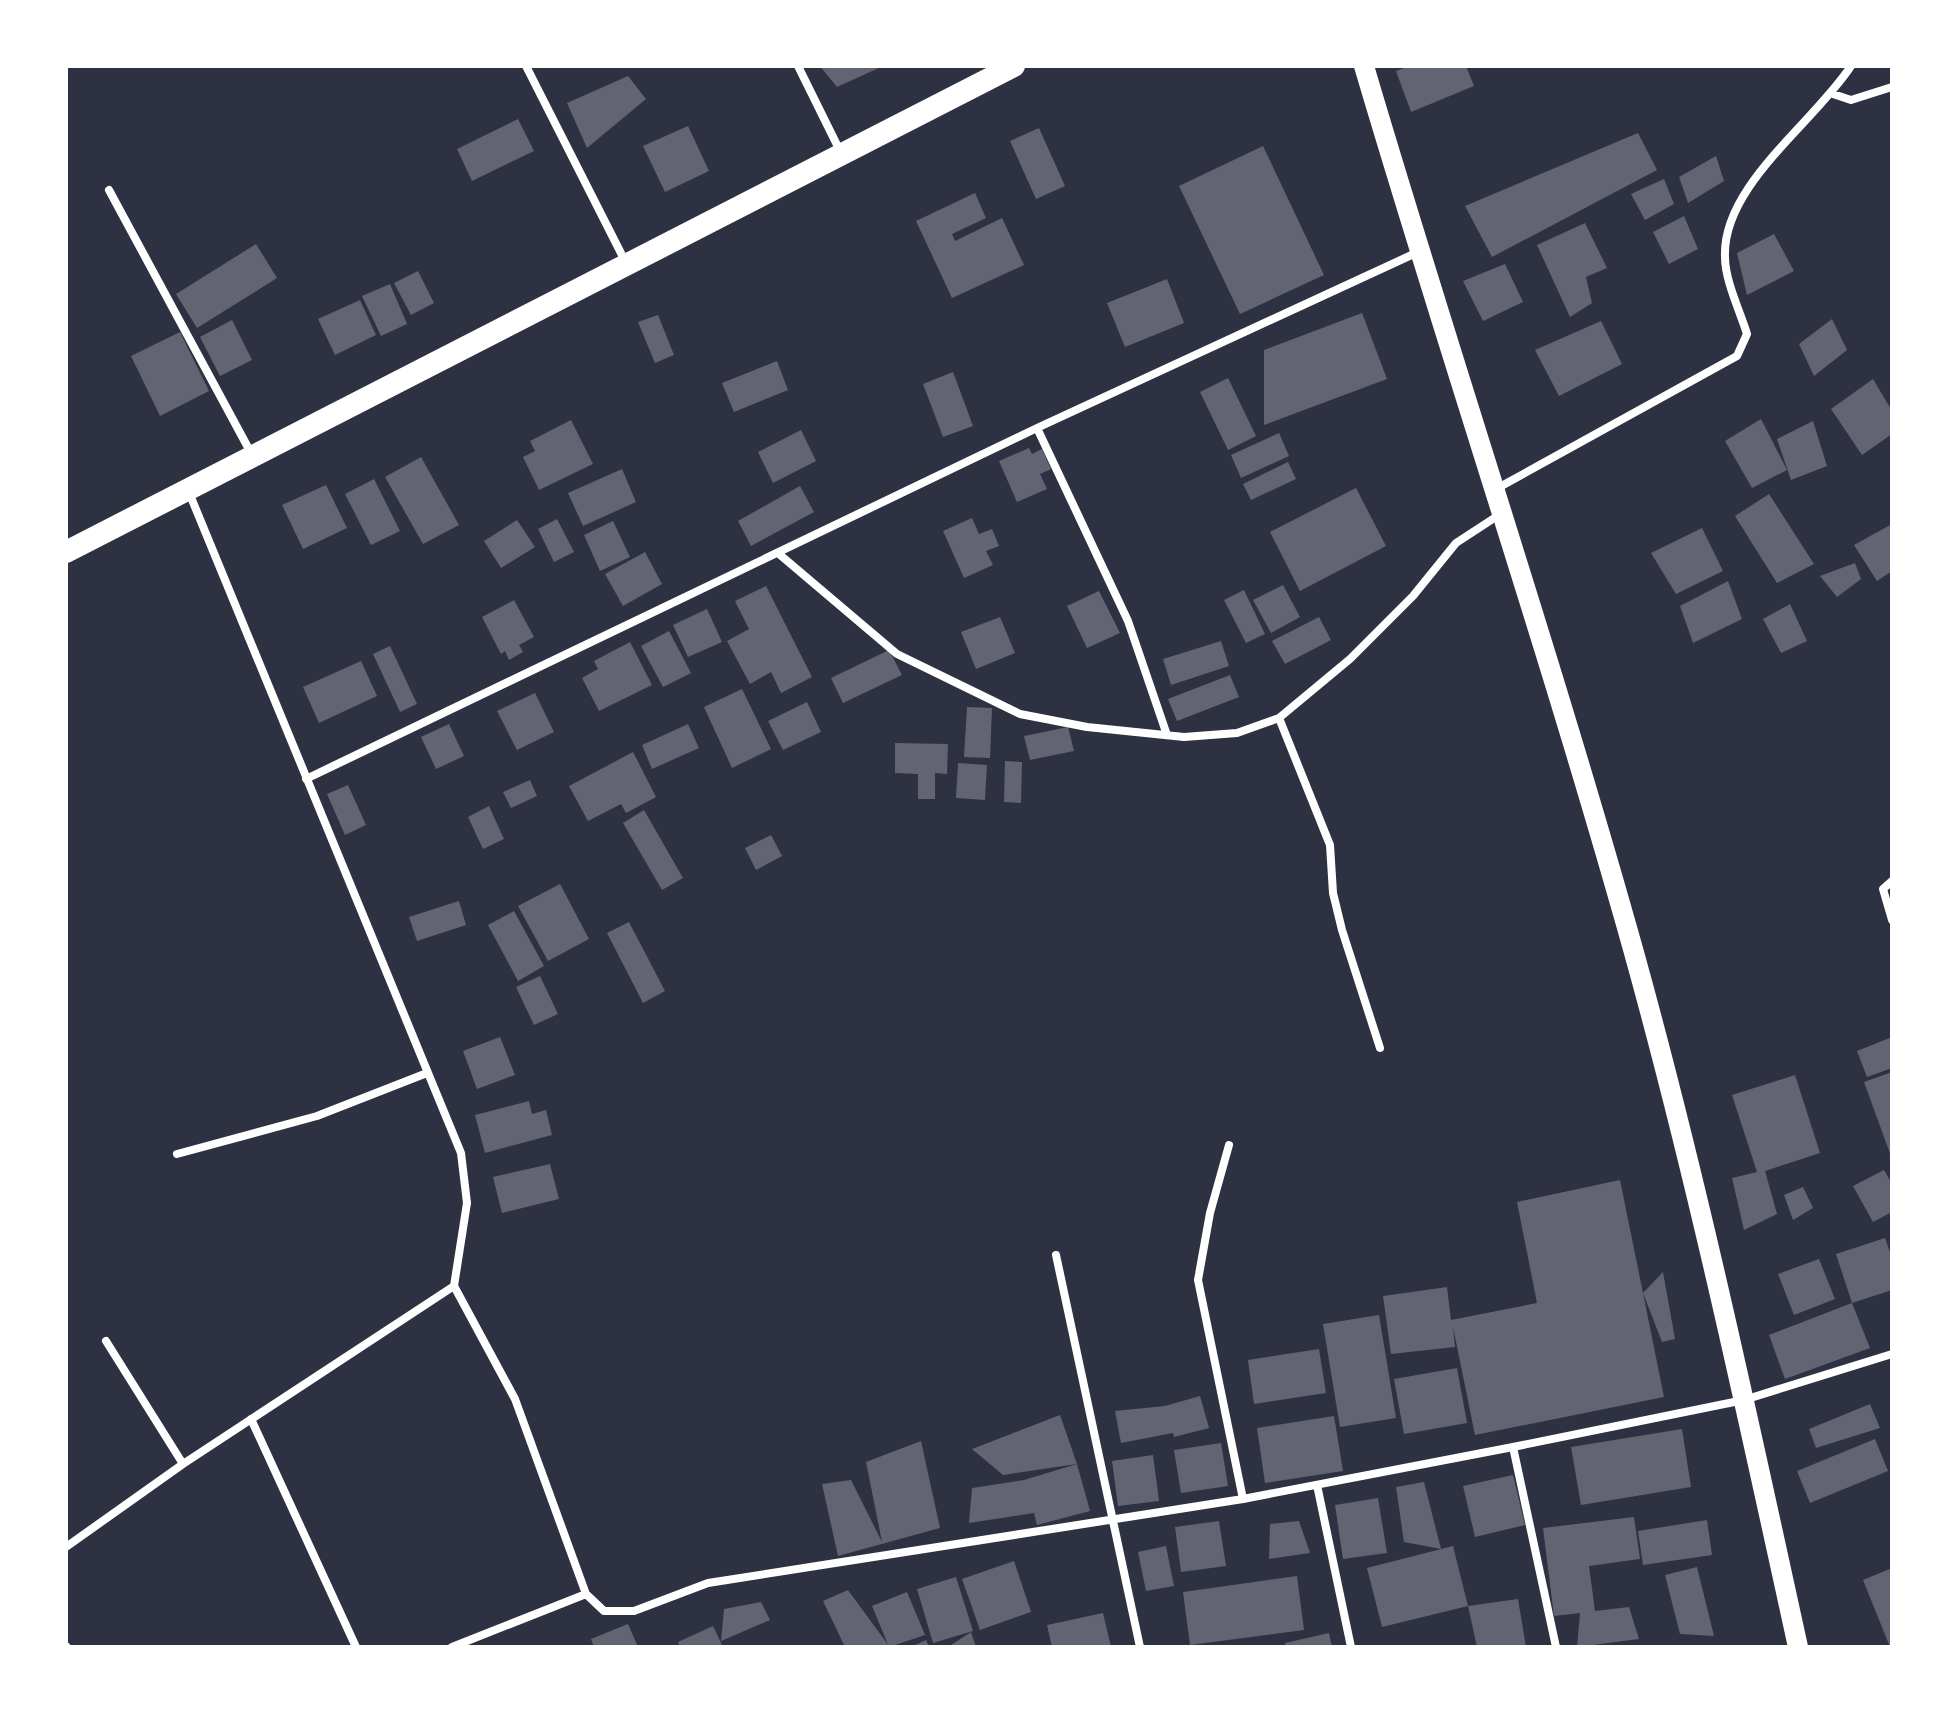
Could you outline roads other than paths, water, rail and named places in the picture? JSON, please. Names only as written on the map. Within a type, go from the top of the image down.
[{"type":"highway","points":[[66,552],[1014,66]]},
{"type":"main road","points":[[1364,66],[1634,953],[1744,1400],[1798,1647]]},
{"type":"street","points":[[526,66],[627,263]]},
{"type":"street","points":[[798,66],[842,155]]},
{"type":"street","points":[[1494,490],[1737,356],[1747,334],[1724,259],[1728,220],[1746,187],[1833,94],[1851,66]]},
{"type":"street","points":[[1833,94],[1851,100],[1892,87]]},
{"type":"street","points":[[109,190],[252,456]]},
{"type":"street","points":[[306,779],[1037,428],[1419,251]]},
{"type":"street","points":[[1037,428],[1128,621],[1167,735]]},
{"type":"street","points":[[188,489],[461,1153],[467,1203],[454,1286],[515,1399],[586,1594],[604,1611],[634,1611],[708,1583],[1243,1499],[1513,1447],[1744,1400],[1892,1354]]},
{"type":"street","points":[[779,554],[897,654],[1020,714],[1087,727],[1167,735],[1237,733],[1279,718],[1350,659],[1413,596],[1456,543],[1502,513]]},
{"type":"street","points":[[1279,718],[1330,845],[1333,893],[1342,930],[1380,1048]]},
{"type":"street","points":[[1892,881],[1883,889],[1892,920]]},
{"type":"street","points":[[177,1154],[317,1116],[427,1073]]},
{"type":"street","points":[[1229,1145],[1210,1213],[1198,1280],[1243,1499]]},
{"type":"street","points":[[1056,1255],[1140,1647]]},
{"type":"street","points":[[66,1547],[183,1464],[454,1286]]},
{"type":"street","points":[[106,1341],[183,1464]]},
{"type":"street","points":[[251,1419],[356,1647]]},
{"type":"street","points":[[1513,1447],[1556,1647]]},
{"type":"street","points":[[1317,1485],[1351,1647]]},
{"type":"street","points":[[452,1647],[586,1594]]}]
